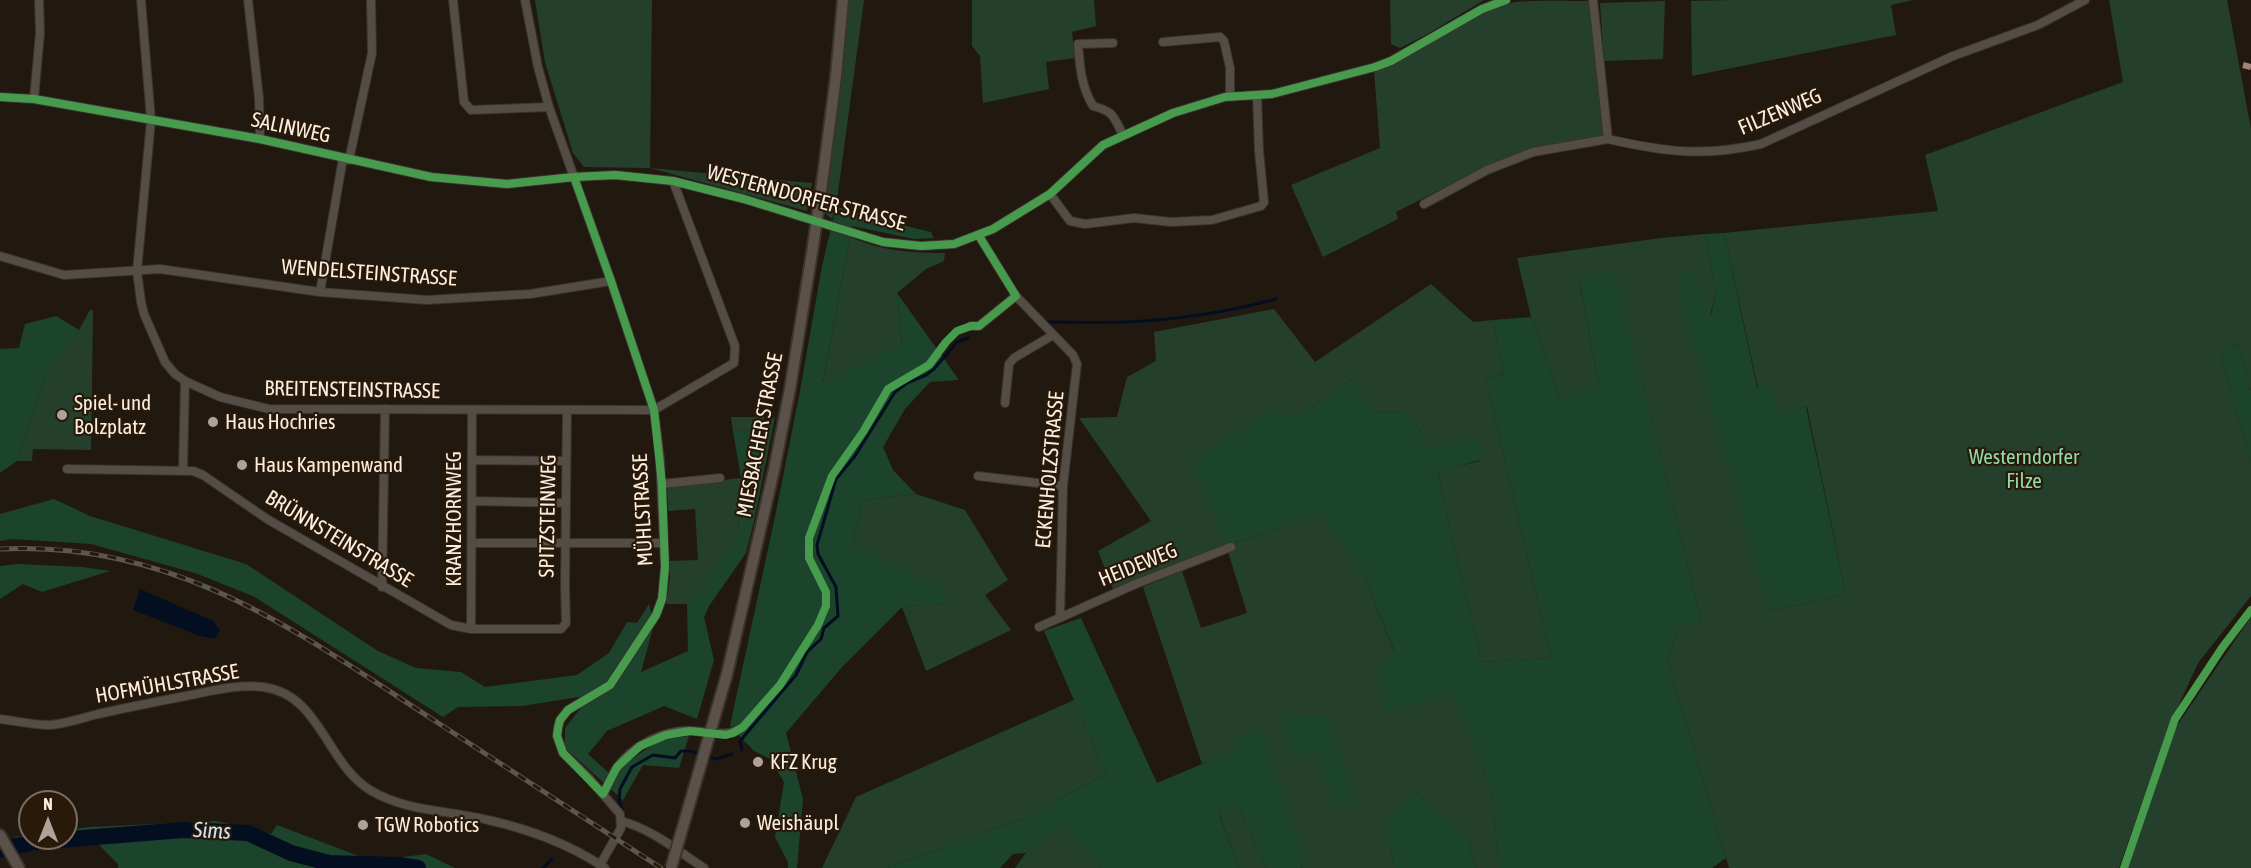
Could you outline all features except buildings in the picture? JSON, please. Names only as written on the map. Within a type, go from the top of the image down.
[{"type":"main road","name":"MIESBACHER STRASSE","points":[[671,868],[727,674],[774,470],[790,389],[813,246],[836,76],[843,0]]},
{"type":"main road","points":[[0,835],[19,868]]},
{"type":"street","points":[[34,99],[40,33],[39,0]]},
{"type":"street","name":"BREITENSTEINSTRASSE","points":[[141,0],[151,120],[137,271],[141,302],[151,333],[165,362],[185,381],[220,397],[269,409],[654,410]]},
{"type":"street","points":[[248,0],[260,98],[261,139]]},
{"type":"street","points":[[320,292],[346,159],[372,53],[371,0]]},
{"type":"street","points":[[453,0],[464,102],[471,110],[549,107]]},
{"type":"street","name":"MÜHLSTRASSE","points":[[525,0],[538,67],[549,107],[654,410],[662,484],[665,567],[663,591],[656,615],[610,685],[568,710],[560,720],[557,736],[563,753],[603,794],[620,814],[621,821]]},
{"type":"street","name":"WESTERNDORFER STRASSE","points":[[574,177],[615,175],[673,181],[744,199],[883,242],[921,246],[944,245],[979,236],[1016,216],[1050,194],[1094,151],[1123,135],[1173,113],[1215,99],[1272,94],[1375,67],[1412,50],[1482,9],[1506,0]]},
{"type":"street","points":[[1424,204],[1487,170],[1533,152],[1608,139],[1593,0]]},
{"type":"street","name":"FILZENWEG","points":[[1608,139],[1650,148],[1697,153],[1761,144],[1953,56],[2038,25],[2085,0]]},
{"type":"street","points":[[1163,42],[1220,37],[1224,41],[1230,68],[1230,96]]},
{"type":"street","points":[[1113,43],[1078,44],[1080,70],[1084,91],[1093,106],[1107,109],[1112,113],[1123,135]]},
{"type":"street","points":[[1050,194],[1070,221],[1084,224],[1134,218],[1171,222],[1212,220],[1261,206],[1264,202],[1258,151],[1257,96]]},
{"type":"street","name":"SALINWEG","points":[[0,97],[34,99],[261,139],[431,177],[521,184],[574,177]]},
{"type":"street","points":[[654,410],[734,363],[735,346],[673,181]]},
{"type":"street","name":"ECKENHOLZSTRASSE","points":[[979,236],[1016,296],[1073,355],[1077,364],[1063,486],[1060,618]]},
{"type":"street","name":"WENDELSTEINSTRASSE","points":[[0,256],[64,275],[160,269],[320,292],[427,300],[530,294],[611,281]]},
{"type":"street","points":[[971,326],[979,326],[1016,296]]},
{"type":"street","points":[[1005,403],[1009,364],[1014,358],[1053,335]]},
{"type":"street","points":[[67,469],[183,470],[185,381]]},
{"type":"street","points":[[382,587],[385,409]]},
{"type":"street","name":"KRANZHORNWEG","points":[[471,629],[472,410]]},
{"type":"street","name":"SPITZSTEINWEG","points":[[566,623],[567,410]]},
{"type":"street","points":[[472,460],[566,461]]},
{"type":"street","name":"BRÜNNSTEINSTRASSE","points":[[183,470],[202,475],[267,519],[451,625],[471,629],[561,629],[566,623]]},
{"type":"street","points":[[978,477],[1063,486]]},
{"type":"street","points":[[662,484],[720,478]]},
{"type":"street","points":[[472,501],[566,502]]},
{"type":"street","points":[[472,543],[664,543]]},
{"type":"street","name":"HEIDEWEG","points":[[1039,627],[1138,583],[1231,547]]},
{"type":"street","name":"HOFMÜHLSTRASSE","points":[[0,719],[51,725],[227,688],[247,686],[275,689],[288,695],[310,713],[341,764],[358,782],[372,791],[409,806],[488,820],[543,837],[602,866]]},
{"type":"street","points":[[603,794],[617,767],[649,741],[666,735],[690,731],[726,735],[743,727]]},
{"type":"street","points":[[602,866],[621,828],[621,821],[636,825],[652,834],[704,868]]},
{"type":"green space","points":[[535,0],[652,0],[650,168],[584,167],[573,153],[545,62]]},
{"type":"green space","points":[[849,0],[864,0],[836,207],[832,219],[825,213]]},
{"type":"green space","points":[[972,0],[1094,0],[1096,26],[1072,32],[1075,58],[1046,62],[1049,89],[983,103],[980,56],[972,46]]},
{"type":"green space","points":[[1390,0],[1484,0],[1400,48],[1391,44]]},
{"type":"green space","points":[[1913,0],[1891,5],[1896,35],[1692,76],[1691,1]]},
{"type":"green space","name":"Westerndorfer Filze","points":[[2109,0],[2227,0],[2251,129],[2251,391],[2238,343],[2221,357],[2251,462],[2251,596],[2198,663],[2169,726],[2119,868],[1729,868],[1668,662],[1677,629],[1701,620],[1615,271],[1579,281],[1599,385],[1559,399],[1549,363],[1531,317],[1517,258],[1705,234],[1716,292],[1710,316],[1769,611],[1846,594],[1807,407],[1778,414],[1758,388],[1724,233],[1938,211],[1925,155],[2123,82]]},
{"type":"green space","points":[[1523,1],[1589,1],[1604,132],[1602,137],[1526,150],[1481,169],[1396,212],[1398,219],[1323,257],[1291,185],[1380,148],[1374,71],[1410,55],[1478,15],[1496,8]]},
{"type":"green space","points":[[1665,1],[1663,59],[1604,61],[1600,3]]},
{"type":"green space","points":[[650,168],[812,183],[807,211]]},
{"type":"green space","points":[[836,207],[931,232],[934,238],[914,239],[852,226],[823,382],[902,343],[897,293],[959,380],[930,382],[905,409],[883,447],[893,470],[916,494],[863,500],[853,544],[947,591],[945,603],[902,607],[842,667],[786,733],[803,799],[797,868],[788,868],[788,862],[775,837],[784,782],[770,759],[754,751],[730,726],[776,512],[822,266]]},
{"type":"green space","points":[[1724,233],[1757,387],[1770,384],[1778,414],[1806,407],[1846,594],[1769,611],[1679,293],[1682,270],[1693,273],[1711,315],[1716,292],[1705,234]]},
{"type":"green space","points":[[850,237],[897,250],[945,253],[944,261],[926,269],[897,293],[902,343],[823,383]]},
{"type":"green space","points":[[1615,270],[1701,620],[1677,629],[1668,662],[1726,858],[1712,868],[1499,868],[1492,791],[1453,696],[1386,712],[1376,677],[1394,650],[1365,578],[1320,513],[1229,545],[1191,463],[1271,411],[1297,417],[1351,380],[1373,411],[1408,412],[1431,448],[1479,438],[1480,460],[1438,472],[1482,662],[1551,658],[1486,379],[1504,374],[1493,320],[1531,317],[1549,363],[1559,399],[1599,385],[1579,280]]},
{"type":"green space","points":[[1431,284],[1473,322],[1493,320],[1504,374],[1486,379],[1551,658],[1482,662],[1438,471],[1480,461],[1431,448],[1408,412],[1373,411],[1351,380],[1297,417],[1229,545],[1320,513],[1365,578],[1394,651],[1376,677],[1453,695],[1492,791],[1499,868],[1476,868],[1468,838],[1415,791],[1390,848],[1395,868],[1300,868],[1308,865],[1234,751],[1202,764],[1143,587],[1182,571],[1201,628],[1247,613],[1229,555],[1229,546],[1114,592],[1098,551],[1151,521],[1079,418],[1117,417],[1127,377],[1156,361],[1154,332],[1274,309],[1315,362]]},
{"type":"green space","name":"Spiel- und Bolzplatz","points":[[90,310],[93,310],[91,450],[33,449],[32,461],[17,461],[43,381],[79,330]]},
{"type":"green space","points":[[56,316],[79,330],[43,381],[17,461],[0,473],[0,349],[19,348],[25,324]]},
{"type":"green space","points":[[2238,343],[2251,391],[2251,462],[2221,357]]},
{"type":"green space","points":[[731,417],[765,417],[758,430],[733,431]]},
{"type":"green space","points":[[775,417],[746,553],[709,606],[704,617],[714,660],[697,719],[664,706],[607,731],[588,754],[610,774],[661,739],[689,736],[679,768],[643,765],[623,800],[565,748],[565,728],[591,695],[522,706],[458,707],[443,717],[253,596],[195,573],[91,544],[12,539],[0,541],[0,514],[54,499],[90,516],[246,564],[378,651],[416,668],[461,672],[485,687],[577,675],[609,653],[627,622],[637,623],[649,604],[654,624],[641,672],[688,651],[687,604],[701,589],[738,534],[741,478],[733,431],[758,430]]},
{"type":"green space","points":[[741,478],[738,534],[701,589],[687,604],[666,604],[670,577],[669,561],[698,560],[695,509],[668,511],[667,486]]},
{"type":"green space","points":[[916,494],[965,510],[1008,580],[985,595],[1011,630],[926,671],[902,607],[944,603],[947,591],[853,544],[863,500]]},
{"type":"green space","points":[[18,564],[82,567],[110,571],[42,592],[23,584],[0,599],[0,566]]},
{"type":"green space","points":[[2251,617],[2251,868],[2128,868],[2176,727]]},
{"type":"green space","points":[[1081,618],[1157,783],[1233,751],[1234,740],[1260,728],[1308,865],[1300,868],[1266,868],[1239,807],[1219,814],[1239,868],[1101,868],[1061,827],[1026,853],[1013,854],[1000,868],[887,868],[1022,819],[1106,774],[1044,631]]},
{"type":"green space","points":[[1074,700],[1106,774],[1022,819],[887,868],[822,868],[856,797]]},
{"type":"green space","points":[[1328,715],[1356,801],[1335,807],[1317,751],[1293,758],[1280,717]]},
{"type":"green space","points":[[1415,791],[1468,838],[1476,868],[1395,868],[1390,848],[1388,823]]},
{"type":"green space","points":[[1239,807],[1266,868],[1239,868],[1219,813]]},
{"type":"green space","points":[[216,821],[271,834],[277,825],[364,858],[395,858],[426,854],[455,868],[118,868],[118,864],[97,843],[78,845],[78,828]]},
{"type":"green space","points":[[1061,827],[1101,868],[1015,868],[1026,853]]},
{"type":"water","points":[[140,589],[213,621],[220,630],[215,639],[200,636],[133,610]]},
{"type":"waterway","points":[[1047,322],[1164,319],[1239,308],[1276,299]]},
{"type":"waterway","points":[[742,750],[740,741],[796,675],[807,652],[821,639],[824,628],[838,616],[836,587],[818,554],[817,545],[836,479],[855,456],[895,392],[907,383],[926,375],[957,342],[968,338]]},
{"type":"waterway","points":[[624,815],[619,800],[620,789],[632,767],[653,755],[675,758],[681,751],[691,751],[716,759],[732,754]]},
{"type":"waterway","name":"Sims","points":[[0,850],[34,842],[183,830],[248,833],[291,853],[329,863],[399,865],[418,868]]},
{"type":"waterway","points":[[543,868],[552,859]]},
{"type":"railway","points":[[0,549],[63,550],[121,559],[177,575],[230,597],[331,654],[661,868]]},
{"type":"marked path","points":[[2243,65],[2251,67]]},
{"type":"cycle path","points":[[0,97],[34,99],[260,139],[431,177],[507,184],[615,175],[673,181],[744,199],[883,242],[921,246],[954,244],[993,229],[1050,194],[1103,145],[1173,113],[1225,97],[1272,94],[1375,67],[1391,61],[1482,9],[1506,0]]},
{"type":"cycle path","points":[[574,177],[654,410],[662,484],[665,567],[662,599],[656,615],[610,685],[568,710],[560,720],[558,728],[557,736],[563,753],[603,794],[617,767],[640,746],[666,735],[690,731],[726,735],[733,733],[743,727],[780,685],[818,625],[826,606],[826,592],[809,558],[809,538],[832,476],[863,432],[888,389],[929,365],[957,331],[979,326],[1016,296],[979,236]]},
{"type":"cycle path","points":[[2124,868],[2175,719],[2222,648],[2251,610]]},
{"type":"place","name":"Spiel- und Bolzplatz","points":[[62,415]]},
{"type":"place","name":"Haus Hochries","points":[[213,422]]},
{"type":"place","name":"Haus Kampenwand","points":[[242,465]]},
{"type":"place","name":"KFZ Krug","points":[[758,762]]},
{"type":"place","name":"Weishäupl","points":[[745,823]]},
{"type":"place","name":"TGW Robotics","points":[[363,825]]}]
